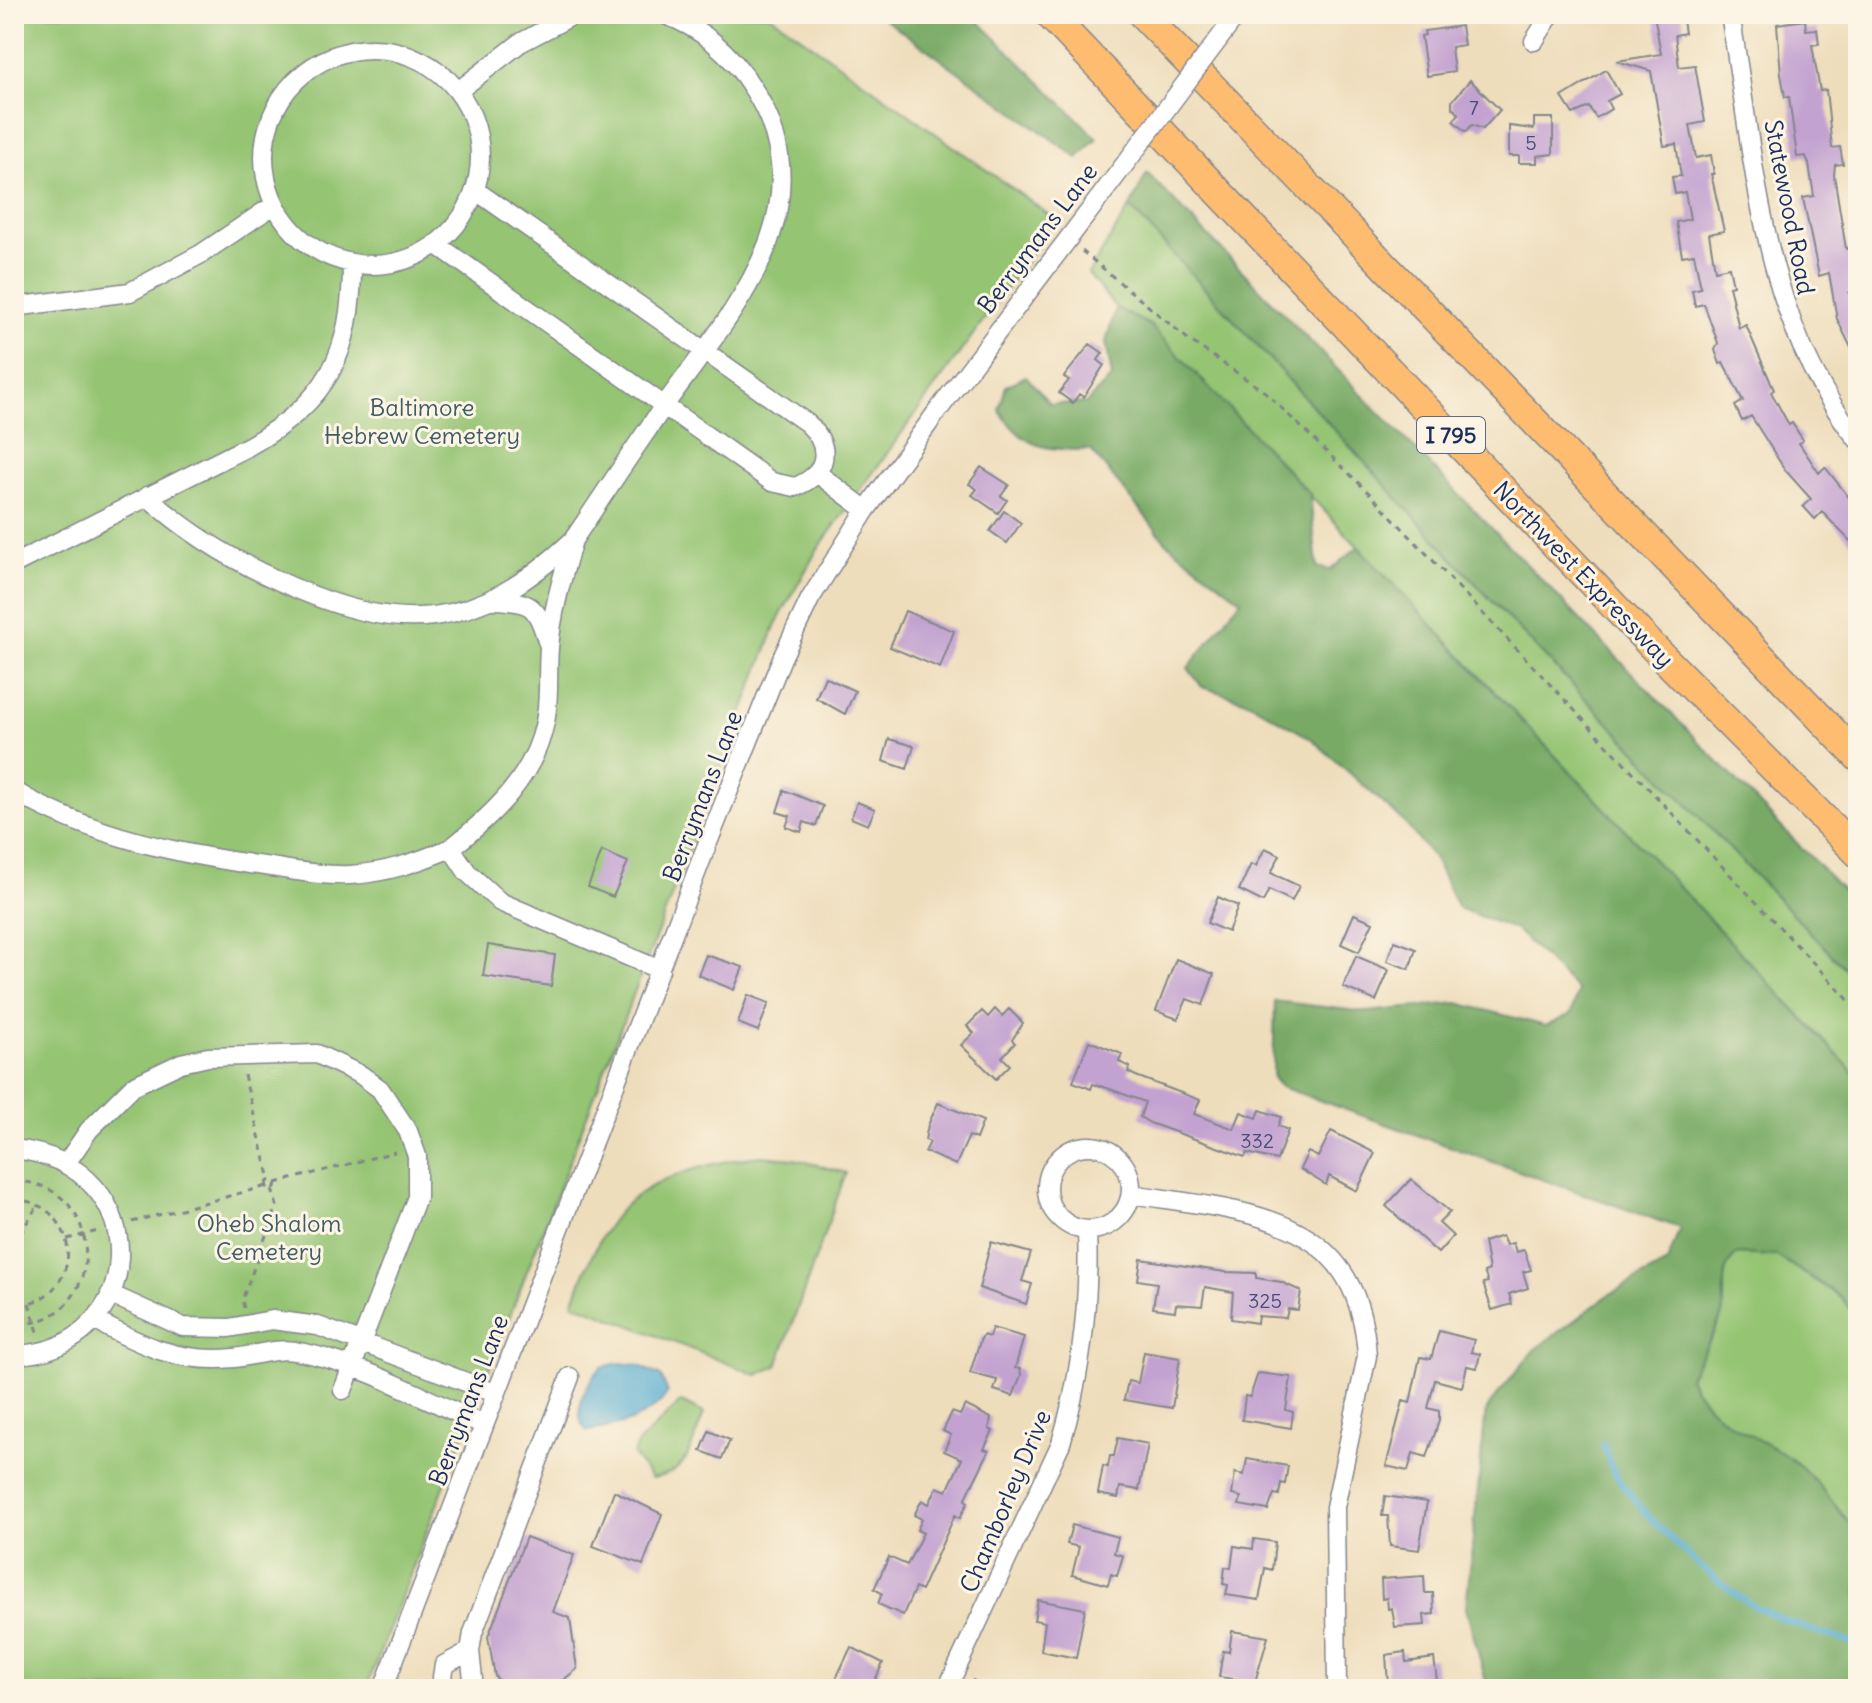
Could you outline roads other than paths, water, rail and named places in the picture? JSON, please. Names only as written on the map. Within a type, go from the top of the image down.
[{"type":"highway","name":"Northwest Expressway","points":[[1049,14],[1652,646],[1858,853]]},
{"type":"highway","name":"I 795","points":[[1142,14],[1858,757]]},
{"type":"street","points":[[458,91],[520,43],[575,14]]},
{"type":"street","points":[[147,496],[176,523],[218,550],[324,602],[369,614],[439,617],[493,600],[543,568],[573,540],[761,266],[777,214],[781,180],[771,128],[760,100],[746,76],[707,36],[663,14]]},
{"type":"street","points":[[1534,41],[1551,14]]},
{"type":"street","name":"Statewood Road","points":[[1730,14],[1779,288],[1806,358],[1824,393],[1858,440]]},
{"type":"street","name":"Berrymans Lane","points":[[383,1689],[782,658],[810,599],[866,510],[1064,241],[1235,17]]},
{"type":"street","points":[[372,49],[398,52],[439,73],[458,91],[475,123],[480,148],[475,190],[465,212],[436,244],[395,262],[352,263],[319,252],[302,240],[274,205],[264,166],[269,124],[289,87],[323,60],[346,52],[372,49]]},
{"type":"street","points":[[436,244],[664,407],[783,487],[795,487],[817,473],[825,462],[825,450],[815,430],[475,190]]},
{"type":"street","points":[[14,307],[130,292],[174,271],[274,205]]},
{"type":"street","points":[[14,564],[249,446],[284,426],[305,408],[326,383],[346,331],[352,298],[352,263]]},
{"type":"street","points":[[817,473],[866,510]]},
{"type":"street","points":[[14,791],[39,805],[149,845],[306,872],[349,875],[382,871],[417,862],[451,848],[501,804],[520,781],[533,756],[545,725],[549,648],[573,540]]},
{"type":"street","points":[[493,600],[520,601],[532,607],[541,620],[549,648]]},
{"type":"street","points":[[451,848],[467,872],[500,902],[660,970]]},
{"type":"street","points":[[67,1162],[89,1130],[133,1086],[181,1063],[241,1055],[300,1052],[339,1063],[380,1089],[402,1120],[414,1147],[417,1197],[343,1390]]},
{"type":"street","points":[[1080,1146],[1104,1148],[1126,1166],[1131,1194],[1125,1211],[1114,1222],[1087,1230],[1070,1226],[1051,1207],[1047,1180],[1058,1158],[1080,1146]]},
{"type":"street","points":[[14,1149],[40,1152],[67,1162],[88,1178],[107,1204],[116,1226],[118,1272],[110,1294],[94,1320],[79,1334],[43,1351],[14,1355]]},
{"type":"street","points":[[1131,1194],[1258,1215],[1286,1224],[1326,1250],[1353,1288],[1366,1334],[1367,1356],[1344,1452],[1335,1507],[1333,1562],[1337,1689]]},
{"type":"street","name":"Chamborley Drive","points":[[947,1689],[1061,1443],[1086,1328],[1087,1230]]},
{"type":"street","points":[[110,1294],[183,1327],[206,1329],[291,1321],[318,1326],[495,1393]]},
{"type":"street","points":[[94,1320],[149,1349],[177,1357],[208,1360],[291,1350],[352,1368],[484,1425]]},
{"type":"street","points":[[474,1689],[470,1651],[479,1617],[570,1377]]},
{"type":"street","points":[[446,1689],[442,1677],[444,1665],[470,1651]]},
{"type":"water","points":[[619,1363],[637,1365],[661,1376],[668,1393],[643,1415],[610,1427],[587,1431],[580,1416],[586,1389],[602,1367]]},
{"type":"waterway","points":[[1603,1443],[1612,1469],[1641,1508],[1680,1548],[1723,1584],[1772,1615],[1858,1644]]},
{"type":"park label","name":"Baltimore Hebrew Cemetery","points":[[422,421]]},
{"type":"park label","name":"Oheb Shalom Cemetery","points":[[269,1237]]}]
